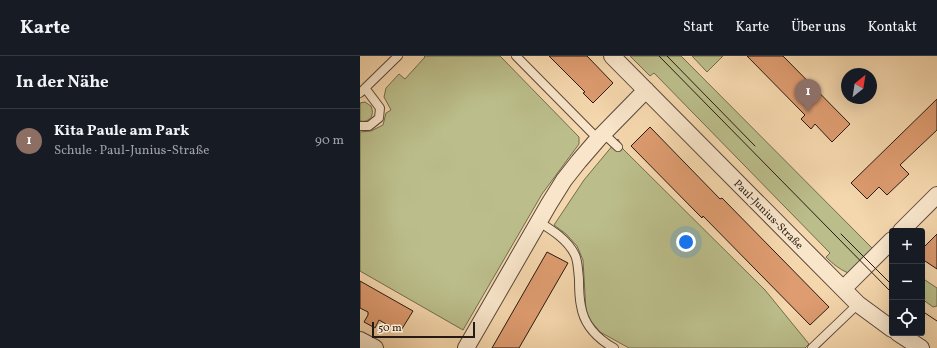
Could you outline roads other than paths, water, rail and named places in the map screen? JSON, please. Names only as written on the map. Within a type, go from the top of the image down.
[{"type":"street","name":"Paul-Junius-Straße","points":[[612,56],[858,304],[889,327]]},
{"type":"street","points":[[466,348],[564,180],[601,136],[646,90]]},
{"type":"street","points":[[904,228],[937,195]]},
{"type":"street","points":[[843,289],[889,243]]},
{"type":"street","points":[[903,336],[921,348]]},
{"type":"street","points":[[360,340],[374,348]]},
{"type":"lane","points":[[360,126],[369,126],[379,118],[380,108],[363,90],[398,56]]},
{"type":"lane","points":[[516,56],[601,136],[618,147]]},
{"type":"lane","points":[[539,222],[566,242],[575,255],[578,268],[581,307],[587,323],[596,335],[614,348]]},
{"type":"lane","points":[[812,348],[858,304]]},
{"type":"tram line","points":[[659,56],[889,290]]},
{"type":"tram line","points":[[667,56],[755,146]]},
{"type":"tram line","points":[[841,234],[889,282]]},
{"type":"tram line","points":[[925,313],[937,321]]},
{"type":"place","name":"Kita Paule am Park","points":[[808,112]]}]
